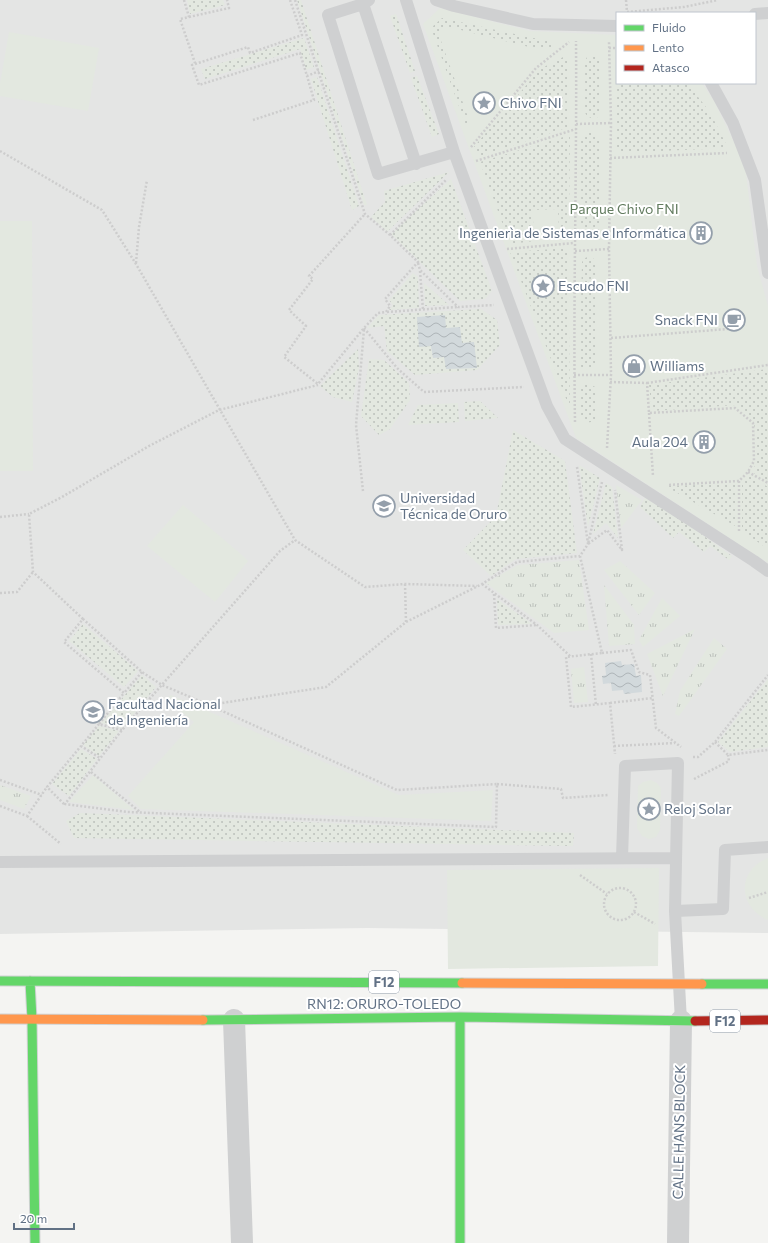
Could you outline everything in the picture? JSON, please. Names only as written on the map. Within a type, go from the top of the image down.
[{"type":"main road","name":"RN12: ORURO-TOLEDO","points":[[0,981],[768,984]]},
{"type":"main road","points":[[30,981],[32,1019],[35,1243]]},
{"type":"main road","name":"RN12: ORURO-TOLEDO","points":[[0,1019],[234,1020],[460,1017],[681,1022],[768,1020]]},
{"type":"main road","points":[[460,1017],[460,1243]]},
{"type":"street","points":[[234,1020],[242,1243]]},
{"type":"street","name":"CALLE HANS BLOCK","points":[[678,1243],[681,1022]]},
{"type":"lane","points":[[406,0],[454,152],[547,406],[565,439],[768,571]]},
{"type":"lane","points":[[436,0],[454,6],[533,24],[616,26]]},
{"type":"lane","points":[[416,164],[366,2],[328,15],[378,174],[416,164],[454,152]]},
{"type":"lane","points":[[756,14],[768,13]]},
{"type":"lane","points":[[712,84],[733,123],[755,180],[768,273]]},
{"type":"lane","points":[[622,858],[625,766],[678,763],[675,911],[681,1022]]},
{"type":"lane","points":[[675,911],[723,909],[725,850],[768,847]]},
{"type":"lane","points":[[0,862],[676,858]]},
{"type":"path","points":[[184,0],[189,17]]},
{"type":"path","points":[[196,63],[180,19],[229,8],[227,0]]},
{"type":"path","points":[[253,120],[314,100],[300,53],[199,85],[192,65],[248,47],[250,53],[302,35],[290,0]]},
{"type":"path","points":[[295,0],[364,214],[390,235],[418,262],[423,310]]},
{"type":"path","points":[[626,0],[627,12],[684,7],[718,0]]},
{"type":"path","points":[[470,147],[536,68],[576,36],[574,243],[575,427]]},
{"type":"path","points":[[607,450],[611,375],[609,249],[611,123],[610,39]]},
{"type":"path","points":[[609,48],[616,48]]},
{"type":"path","points":[[307,76],[319,71]]},
{"type":"path","points":[[576,124],[611,123]]},
{"type":"path","points":[[476,161],[576,129]]},
{"type":"path","points":[[0,151],[102,210],[136,264],[295,540],[364,587],[405,584],[478,586]]},
{"type":"path","points":[[610,158],[733,152]]},
{"type":"path","points":[[390,235],[451,175]]},
{"type":"path","points":[[136,264],[139,227],[147,180]]},
{"type":"path","points":[[318,384],[284,357],[306,326],[289,310],[313,279],[309,276],[364,214]]},
{"type":"path","points":[[505,249],[574,243]]},
{"type":"path","points":[[575,251],[609,249]]},
{"type":"path","points":[[386,312],[390,306],[385,299],[418,262]]},
{"type":"path","points":[[420,270],[458,307]]},
{"type":"path","points":[[0,517],[29,514],[62,497],[149,446],[219,410],[318,384],[378,313],[499,305]]},
{"type":"path","points":[[364,328],[397,368],[424,392],[526,386]]},
{"type":"path","points":[[363,491],[356,425],[364,328]]},
{"type":"path","points":[[611,338],[728,329]]},
{"type":"path","points":[[610,382],[646,383],[768,365]]},
{"type":"path","points":[[574,375],[611,375]]},
{"type":"path","points":[[646,383],[653,481]]},
{"type":"path","points":[[649,413],[735,408],[753,424],[754,461],[748,472],[739,481],[660,485]]},
{"type":"path","points":[[577,466],[588,544]]},
{"type":"path","points":[[748,472],[768,483]]},
{"type":"path","points":[[588,544],[604,476]]},
{"type":"path","points":[[739,481],[739,533]]},
{"type":"path","points":[[602,653],[580,556],[588,544],[607,530],[622,550],[614,483]]},
{"type":"path","points":[[0,594],[17,592],[33,572],[29,514]]},
{"type":"path","points":[[65,804],[122,730],[280,551],[295,540]]},
{"type":"path","points":[[209,705],[326,687],[406,622],[482,584],[517,562],[580,556]]},
{"type":"path","points":[[33,572],[142,672],[162,685],[397,790],[497,784],[561,789],[563,798],[611,795]]},
{"type":"path","points":[[405,584],[406,622]]},
{"type":"path","points":[[482,584],[537,625],[571,657]]},
{"type":"path","points":[[494,593],[496,628],[537,625]]},
{"type":"path","points":[[83,619],[64,642],[124,693]]},
{"type":"path","points":[[653,698],[571,707],[566,657],[631,650],[639,672],[650,675],[653,698],[656,728],[681,748]]},
{"type":"path","points":[[591,654],[596,704]]},
{"type":"path","points":[[27,816],[47,787],[142,672]]},
{"type":"path","points":[[687,757],[698,757],[714,742],[768,674]]},
{"type":"path","points":[[610,703],[616,758]]},
{"type":"path","points":[[99,724],[122,730]]},
{"type":"path","points":[[614,746],[675,742]]},
{"type":"path","points":[[691,780],[729,761],[728,755],[714,742]]},
{"type":"path","points":[[81,746],[100,758]]},
{"type":"path","points":[[728,755],[768,750]]},
{"type":"path","points":[[91,772],[141,812]]},
{"type":"path","points":[[0,780],[42,795]]},
{"type":"path","points":[[47,787],[65,804],[141,812],[496,827],[497,784]]},
{"type":"path","points":[[0,806],[27,816],[61,844]]},
{"type":"path","points":[[574,872],[607,894]]},
{"type":"path","points":[[616,888],[626,889],[634,896],[636,901],[634,912],[631,916],[621,920],[611,918],[607,914],[603,904],[607,894],[616,888]]},
{"type":"path","points":[[749,898],[768,892]]},
{"type":"path","points":[[634,912],[655,924]]},
{"type":"shaded area","name":"Universidad Técnica de Oruro","points":[[0,0],[768,0],[768,933],[367,928],[0,934]]},
{"type":"green space","points":[[187,0],[223,0],[225,5],[190,14]]},
{"type":"green space","points":[[297,0],[301,0],[367,205],[364,205]]},
{"type":"green space","name":"Parque Chivo FNI","points":[[440,8],[530,31],[616,35],[616,84],[703,84],[714,101],[745,165],[757,266],[768,306],[768,563],[576,438],[423,24]]},
{"type":"green space","points":[[396,14],[415,71],[410,73],[390,16]]},
{"type":"green space","points":[[442,18],[538,39],[552,40],[553,49],[537,49],[445,26],[439,35],[469,120],[466,126],[431,28]]},
{"type":"green space","points":[[9,32],[99,48],[88,111],[0,96],[0,84]]},
{"type":"green space","points":[[304,38],[314,67],[306,70],[300,49],[205,79],[201,69]]},
{"type":"green space","points":[[615,51],[616,84],[688,84],[710,112],[728,148],[615,153]]},
{"type":"green space","points":[[569,54],[569,127],[477,157],[473,148],[540,69]]},
{"type":"green space","points":[[587,57],[597,57],[600,62],[600,113],[598,117],[593,119],[587,116],[584,111],[585,61]]},
{"type":"green space","points":[[417,76],[439,134],[432,137],[411,78]]},
{"type":"green space","points":[[317,77],[359,206],[352,210],[311,79]]},
{"type":"green space","points":[[591,132],[599,139],[599,236],[596,240],[590,241],[581,237],[581,137],[585,133]]},
{"type":"green space","points":[[570,135],[569,230],[559,231],[558,209],[532,210],[535,241],[510,244],[480,162]]},
{"type":"green space","points":[[449,172],[387,232],[371,217],[385,202],[384,191]]},
{"type":"green space","points":[[451,179],[492,291],[485,299],[460,301],[391,234]]},
{"type":"green space","points":[[0,221],[32,221],[33,471],[0,471]]},
{"type":"green space","points":[[568,248],[570,409],[510,252]]},
{"type":"green space","points":[[590,256],[594,259],[596,264],[595,365],[592,369],[588,369],[579,365],[582,262],[585,258]]},
{"type":"green space","points":[[413,273],[418,277],[419,308],[389,310],[393,305],[389,300]]},
{"type":"green space","points":[[424,283],[449,305],[425,306]]},
{"type":"green space","points":[[481,309],[497,320],[500,345],[477,370],[415,375],[387,351],[384,326],[367,328],[379,315]],"holes":[[[431,346],[477,367],[444,357],[433,358]]]},
{"type":"green space","points":[[358,349],[359,368],[352,402],[333,397],[320,386]]},
{"type":"green space","points":[[369,359],[384,360],[409,383],[410,400],[390,429],[379,435],[361,416]]},
{"type":"green space","points":[[768,369],[768,481],[752,472],[757,461],[754,422],[736,405],[652,411],[649,385]]},
{"type":"green space","points":[[588,383],[597,388],[597,418],[591,422],[585,423],[579,417],[579,389]]},
{"type":"green space","points":[[480,401],[498,418],[465,421],[464,402]]},
{"type":"green space","points":[[458,403],[459,422],[408,425],[418,405]]},
{"type":"green space","points":[[513,430],[565,461],[577,553],[516,559],[491,576],[463,550],[496,516]]},
{"type":"green space","points":[[579,465],[600,478],[588,527]]},
{"type":"green space","points":[[749,476],[768,487],[768,549],[742,531],[742,483]]},
{"type":"green space","points":[[606,483],[612,487],[618,538],[606,523],[593,534]]},
{"type":"green space","points":[[736,484],[737,527],[665,486]]},
{"type":"green space","points":[[616,485],[642,500],[621,528]]},
{"type":"green space","points":[[649,497],[732,556],[729,560],[710,546],[704,552],[679,532],[673,538],[640,507],[644,499]]},
{"type":"green space","points":[[183,505],[248,561],[215,602],[147,546]]},
{"type":"green space","points":[[579,560],[589,630],[554,633],[486,583],[518,565]]},
{"type":"green space","points":[[620,561],[655,593],[639,615],[604,570]]},
{"type":"green space","points":[[604,585],[634,625],[635,644],[609,646]]},
{"type":"green space","points":[[662,598],[680,616],[643,647],[639,640]]},
{"type":"green space","points":[[497,599],[532,624],[498,625]]},
{"type":"green space","points":[[83,624],[138,671],[124,687],[69,641]]},
{"type":"green space","points":[[695,629],[663,696],[647,654]]},
{"type":"green space","points":[[714,638],[727,649],[679,716],[675,714],[680,691]]},
{"type":"green space","points":[[584,667],[588,702],[574,703],[571,669]]},
{"type":"green space","points":[[142,675],[156,687],[122,728],[101,723]]},
{"type":"green space","points":[[768,679],[768,747],[730,752],[718,742]]},
{"type":"green space","points":[[171,695],[399,795],[493,790],[491,821],[141,809],[128,796],[194,722],[166,699]]},
{"type":"green space","points":[[99,726],[119,731],[99,756],[83,745]]},
{"type":"green space","points":[[81,749],[97,759],[69,796],[52,784]]},
{"type":"green space","points":[[93,775],[134,810],[69,802]]},
{"type":"green space","points":[[651,780],[657,783],[661,788],[660,830],[656,837],[649,839],[642,836],[637,828],[638,786],[643,782]]},
{"type":"green space","points":[[0,785],[31,796],[24,809],[0,800]]},
{"type":"green space","points":[[80,813],[574,833],[573,846],[74,838],[66,821]]},
{"type":"green space","points":[[768,858],[768,920],[758,914],[751,907],[746,898],[745,889],[746,880],[750,871]]},
{"type":"green space","points":[[659,868],[658,966],[448,969],[447,870]]},
{"type":"water","points":[[445,315],[446,328],[460,327],[462,343],[474,342],[477,368],[446,369],[444,357],[433,358],[431,346],[419,347],[417,317]]},
{"type":"water","points":[[621,661],[622,665],[634,664],[636,676],[641,675],[642,692],[624,694],[623,690],[612,691],[611,683],[603,684],[602,676],[606,675],[605,663]]},
{"type":"traffic: fast","points":[[0,981],[462,983]]},
{"type":"traffic: fast","points":[[30,981],[32,1019],[35,1243]]},
{"type":"traffic: fast","points":[[702,984],[768,984]]},
{"type":"traffic: fast","points":[[460,1017],[460,1243]]},
{"type":"traffic: fast","points":[[203,1020],[460,1017],[695,1021]]},
{"type":"traffic: slow","points":[[462,983],[702,984]]},
{"type":"traffic: slow","points":[[0,1019],[203,1020]]},
{"type":"traffic: jam","points":[[695,1021],[768,1020]]},
{"type":"place","name":"Chivo FNI","points":[[484,103]]},
{"type":"place","name":"Ingenierìa de Sistemas e Informática","points":[[701,233]]},
{"type":"place","name":"Escudo FNI","points":[[543,286]]},
{"type":"place","name":"Snack FNI","points":[[734,320]]},
{"type":"place","name":"Williams","points":[[634,366]]},
{"type":"place","name":"Aula 204","points":[[704,442]]},
{"type":"place","name":"Universidad Técnica de Oruro","points":[[384,506]]},
{"type":"place","name":"Facultad Nacional de Ingeniería","points":[[93,712]]},
{"type":"place","name":"Reloj Solar","points":[[649,809]]}]
